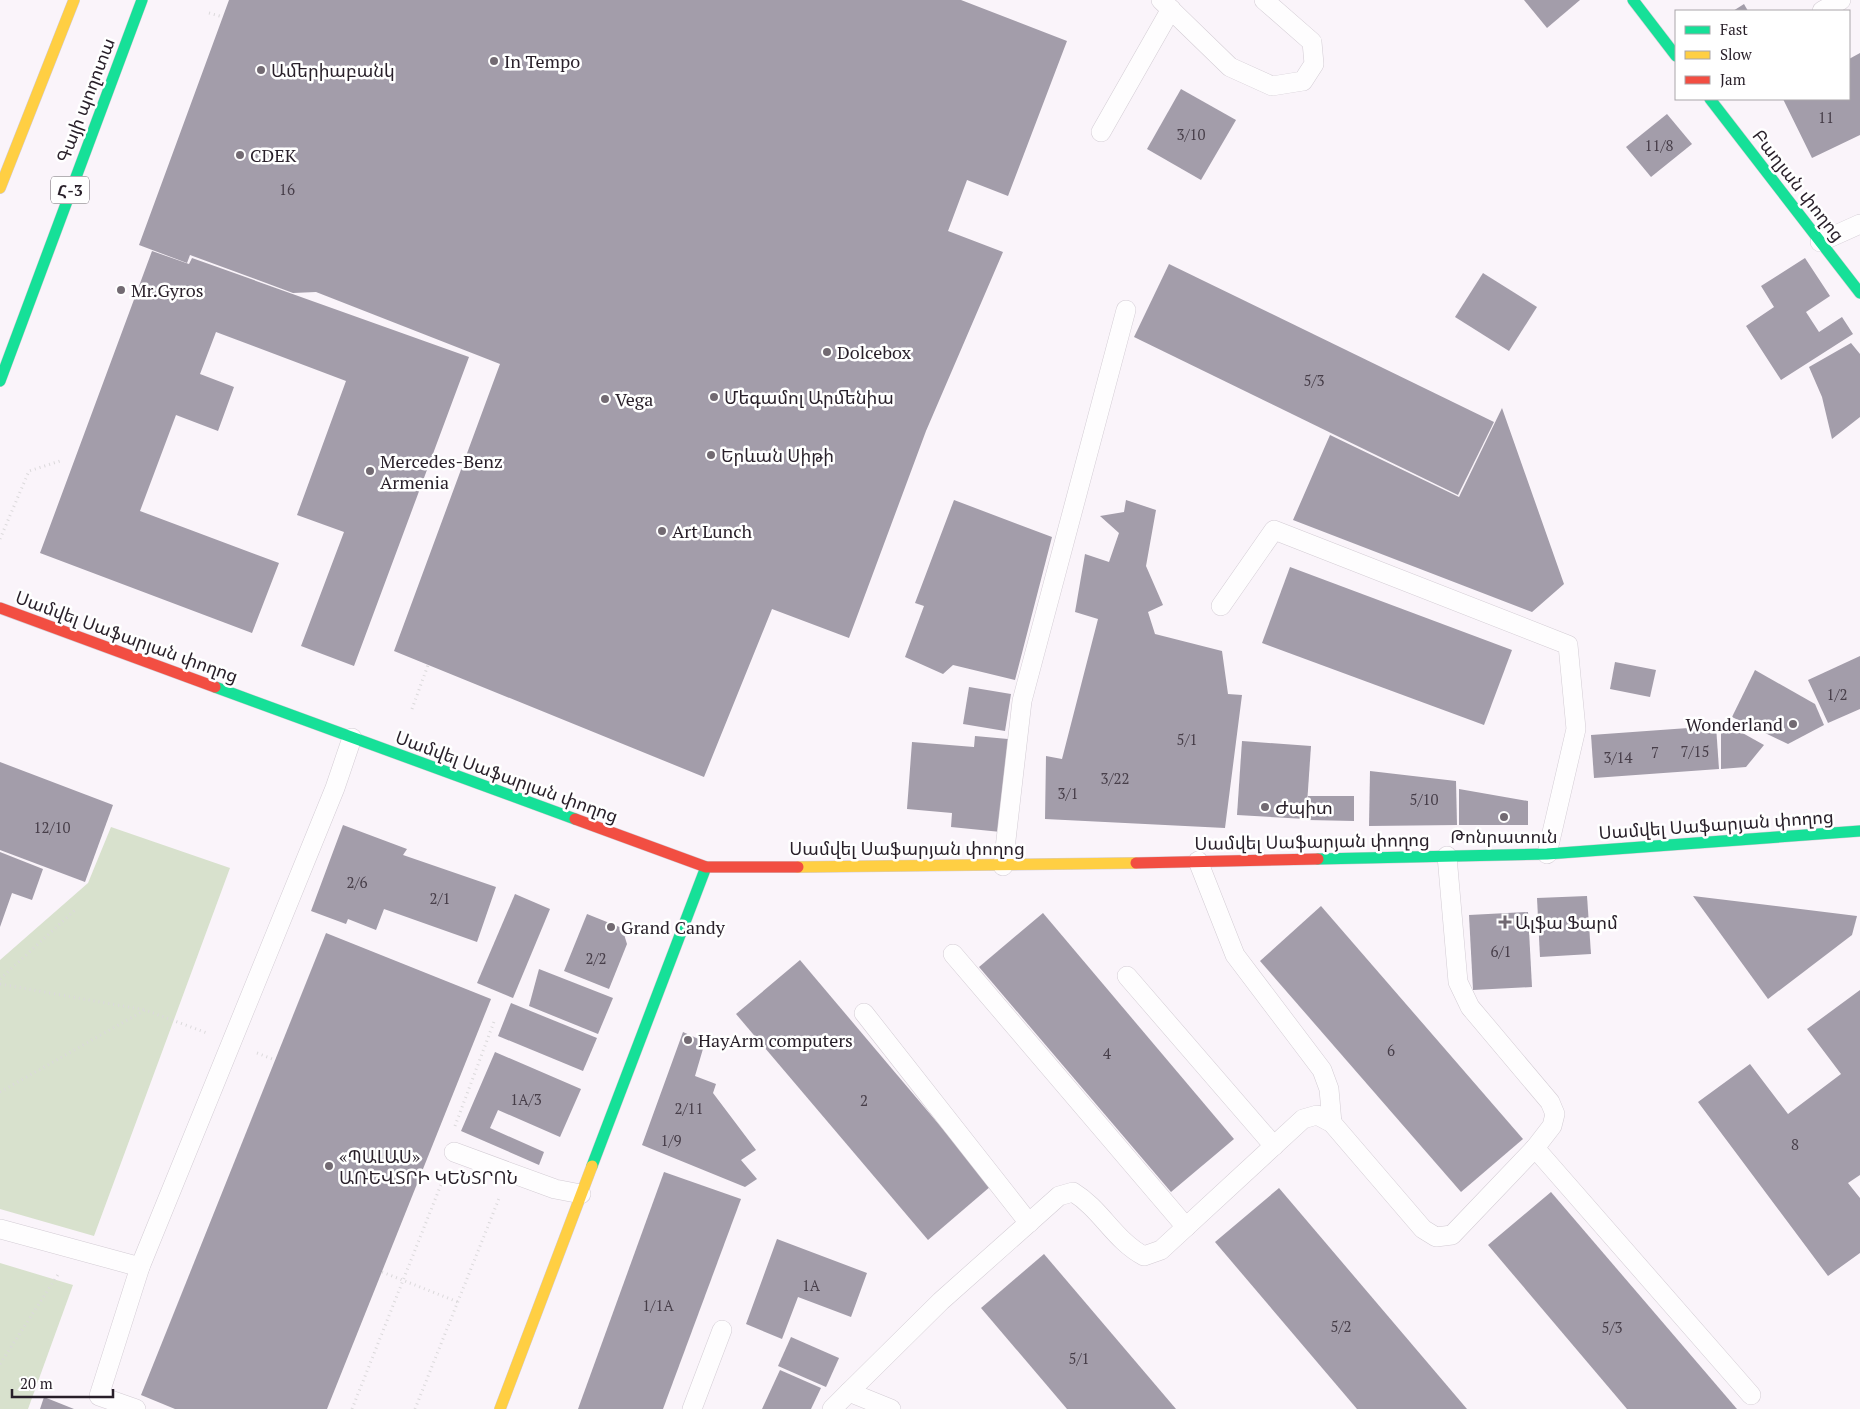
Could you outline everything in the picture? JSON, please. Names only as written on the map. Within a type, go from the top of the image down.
[{"type":"main road","points":[[0,188],[74,0]]},
{"type":"main road","name":"Գայի պողոտա","points":[[0,381],[142,0]]},
{"type":"main road","points":[[1634,0],[1675,55]]},
{"type":"main road","name":"Բաղյան փողոց","points":[[1711,100],[1860,293]]},
{"type":"main road","name":"Սամվել Սաֆարյան փողոց","points":[[0,608],[706,867],[1003,866],[1547,854],[1860,831]]},
{"type":"main road","points":[[500,1409],[706,867]]},
{"type":"lane","points":[[1101,132],[1166,5],[1230,67],[1272,86],[1303,81],[1314,64],[1312,42],[1264,0]]},
{"type":"lane","points":[[1824,10],[1841,0]]},
{"type":"lane","points":[[1820,242],[1860,224]]},
{"type":"lane","points":[[1003,866],[1022,701],[1126,310]]},
{"type":"lane","points":[[1221,606],[1274,530],[1568,644],[1576,729],[1547,854]]},
{"type":"lane","points":[[136,1409],[99,1396],[140,1267],[331,797],[352,738]]},
{"type":"lane","points":[[832,1409],[941,1301],[1059,1196],[1073,1192],[1087,1201],[1130,1248],[1144,1256],[1161,1250],[1303,1119],[1317,1115],[1332,1123],[1423,1229],[1436,1237],[1452,1235],[1535,1148],[1552,1126],[1555,1114],[1550,1102],[1462,995],[1458,982],[1447,856]]},
{"type":"lane","points":[[1198,861],[1235,955],[1322,1070],[1329,1089],[1332,1123]]},
{"type":"lane","points":[[953,954],[1186,1227]]},
{"type":"lane","points":[[1128,976],[1274,1146]]},
{"type":"lane","points":[[864,1013],[1029,1223]]},
{"type":"lane","points":[[1535,1148],[1751,1394]]},
{"type":"lane","points":[[454,1152],[555,1189],[581,1194]]},
{"type":"lane","points":[[0,1229],[140,1267]]},
{"type":"lane","points":[[692,1409],[722,1330]]},
{"type":"lane","points":[[848,1392],[891,1409]]},
{"type":"path","points":[[209,13],[223,17]]},
{"type":"path","points":[[0,539],[29,472],[60,462]]},
{"type":"path","points":[[412,709],[428,664]]},
{"type":"path","points":[[0,980],[75,910]]},
{"type":"path","points":[[0,984],[146,1010],[275,1060]]},
{"type":"path","points":[[0,1092],[146,1010]]},
{"type":"path","points":[[352,1409],[454,1152],[452,1132],[495,1019]]},
{"type":"path","points":[[415,1409],[510,1173]]},
{"type":"path","points":[[0,1364],[74,1249]]},
{"type":"path","points":[[382,1272],[458,1302]]},
{"type":"green space","points":[[111,827],[230,868],[94,1236],[0,1209],[0,960],[88,883]]},
{"type":"green space","points":[[0,1263],[73,1285],[28,1409],[0,1409]]},
{"type":"building","name":"Մեգամոլ Արմենիա","points":[[229,0],[961,0],[1067,41],[1008,196],[967,180],[948,231],[1003,252],[926,431],[849,638],[772,609],[704,777],[394,651],[500,364],[316,292],[293,293],[190,255],[187,263],[139,245]]},
{"type":"building","points":[[1524,0],[1580,0],[1547,28]]},
{"type":"building","points":[[1744,4],[1747,10],[1735,10]]},
{"type":"building","points":[[1860,53],[1860,135],[1812,158],[1783,100],[1850,100],[1850,58]]},
{"type":"building","points":[[1181,89],[1236,120],[1201,180],[1147,149]]},
{"type":"building","points":[[1667,114],[1692,144],[1651,177],[1626,147]]},
{"type":"building","name":"Mercedes-Benz Armenia","points":[[152,251],[189,264],[192,258],[469,357],[354,666],[301,646],[344,532],[297,515],[346,381],[216,332],[200,374],[234,387],[218,431],[176,415],[140,511],[279,563],[252,633],[40,553]]},
{"type":"building","points":[[1805,258],[1830,296],[1806,312],[1819,332],[1842,317],[1853,334],[1781,380],[1746,326],[1774,307],[1761,286]]},
{"type":"building","points":[[1169,264],[1494,422],[1458,495],[1134,337]]},
{"type":"building","points":[[1483,273],[1537,307],[1509,351],[1455,317]]},
{"type":"building","points":[[1851,343],[1860,354],[1860,417],[1832,439],[1822,397],[1809,367]]},
{"type":"building","points":[[1502,408],[1564,584],[1532,612],[1293,520],[1330,435],[1459,497]]},
{"type":"building","points":[[954,500],[1052,537],[1015,680],[953,665],[943,674],[905,657],[924,606],[915,603]]},
{"type":"building","points":[[1126,500],[1156,510],[1146,566],[1163,605],[1148,612],[1155,634],[1222,651],[1228,694],[1242,695],[1225,828],[1045,819],[1046,756],[1062,759],[1098,619],[1075,612],[1085,554],[1109,562],[1119,533],[1100,516],[1124,512]]},
{"type":"building","points":[[1290,567],[1512,650],[1484,725],[1262,643]]},
{"type":"building","points":[[1860,656],[1860,709],[1828,723],[1808,680]]},
{"type":"building","points":[[1615,662],[1656,670],[1650,697],[1610,689]]},
{"type":"building","points":[[1755,670],[1815,704],[1824,725],[1788,744],[1732,717]]},
{"type":"building","points":[[969,687],[1011,694],[1005,731],[963,724]]},
{"type":"building","points":[[1721,721],[1764,745],[1746,767],[1721,769]]},
{"type":"building","points":[[1716,726],[1719,769],[1594,778],[1591,735]]},
{"type":"building","points":[[975,736],[1008,739],[1001,832],[951,827],[952,813],[907,809],[912,742],[974,747]]},
{"type":"building","points":[[1242,741],[1311,746],[1306,819],[1237,815]]},
{"type":"building","points":[[0,762],[113,805],[85,882],[0,850]]},
{"type":"building","points":[[1370,771],[1456,781],[1457,825],[1369,826]]},
{"type":"building","points":[[1459,789],[1528,801],[1528,825],[1459,825]]},
{"type":"building","points":[[1308,796],[1354,796],[1354,821],[1308,820]]},
{"type":"building","points":[[343,825],[407,849],[403,855],[496,887],[477,942],[384,909],[376,930],[348,919],[346,924],[311,911]]},
{"type":"building","points":[[0,852],[43,869],[32,900],[12,893],[0,927]]},
{"type":"building","points":[[515,894],[550,909],[513,998],[477,983]]},
{"type":"building","points":[[1587,896],[1591,954],[1540,957],[1537,898]]},
{"type":"building","points":[[1693,896],[1857,916],[1852,935],[1768,999]]},
{"type":"building","points":[[1321,906],[1523,1139],[1461,1192],[1260,961]]},
{"type":"building","points":[[1528,912],[1532,987],[1473,990],[1469,915]]},
{"type":"building","points":[[1043,913],[1234,1139],[1171,1192],[979,967]]},
{"type":"building","points":[[587,914],[622,928],[627,944],[609,989],[564,971]]},
{"type":"building","name":"«ՊԱԼԱՍ» ԱՌԵՎՏՐԻ ԿԵՆՏՐՈՆ","points":[[326,933],[491,999],[327,1409],[175,1409],[141,1395]]},
{"type":"building","points":[[800,960],[991,1186],[928,1240],[736,1014]]},
{"type":"building","points":[[539,969],[613,998],[598,1034],[529,1006]]},
{"type":"building","points":[[1860,990],[1860,1175],[1848,1183],[1860,1198],[1860,1253],[1828,1276],[1698,1102],[1750,1064],[1788,1114],[1841,1074],[1807,1029]]},
{"type":"building","points":[[511,1003],[597,1038],[583,1071],[498,1036]]},
{"type":"building","points":[[683,1032],[705,1042],[695,1076],[716,1084],[713,1093],[756,1150],[741,1160],[757,1179],[745,1187],[642,1145]]},
{"type":"building","points":[[495,1052],[581,1089],[560,1137],[498,1110],[490,1128],[544,1152],[539,1165],[461,1131]]},
{"type":"building","points":[[664,1172],[741,1199],[663,1409],[578,1409]]},
{"type":"building","points":[[1279,1188],[1467,1409],[1357,1409],[1215,1242]]},
{"type":"building","points":[[1551,1192],[1737,1409],[1627,1409],[1488,1245]]},
{"type":"building","points":[[777,1239],[867,1273],[851,1317],[798,1297],[782,1339],[746,1324]]},
{"type":"building","points":[[1044,1254],[1176,1409],[1067,1409],[981,1308]]},
{"type":"building","points":[[791,1337],[839,1358],[826,1387],[778,1366]]},
{"type":"building","points":[[780,1370],[821,1388],[811,1409],[762,1409]]},
{"type":"building","points":[[44,1397],[74,1409],[40,1409]]},
{"type":"traffic: fast","points":[[0,381],[142,0]]},
{"type":"traffic: fast","points":[[1633,0],[1675,55]]},
{"type":"traffic: fast","points":[[1711,100],[1860,293]]},
{"type":"traffic: fast","points":[[215,687],[575,819]]},
{"type":"traffic: fast","points":[[1318,859],[1547,854],[1860,831]]},
{"type":"traffic: fast","points":[[592,1166],[706,867]]},
{"type":"traffic: slow","points":[[0,188],[74,0]]},
{"type":"traffic: slow","points":[[798,867],[1136,863]]},
{"type":"traffic: slow","points":[[500,1409],[592,1166]]},
{"type":"traffic: jam","points":[[0,608],[215,687]]},
{"type":"traffic: jam","points":[[575,819],[706,867],[798,867]]},
{"type":"traffic: jam","points":[[1136,863],[1318,859]]},
{"type":"place","name":"In Tempo","points":[[494,61]]},
{"type":"place","name":"Ամերիաբանկ","points":[[261,70]]},
{"type":"place","name":"CDEK","points":[[240,155]]},
{"type":"place","name":"Mr.Gyros","points":[[121,290]]},
{"type":"place","name":"Dolcebox","points":[[827,352]]},
{"type":"place","name":"Մեգամոլ Արմենիա","points":[[714,397]]},
{"type":"place","name":"Vega","points":[[605,399]]},
{"type":"place","name":"Երևան Սիթի","points":[[711,455]]},
{"type":"place","name":"Mercedes-Benz Armenia","points":[[370,471]]},
{"type":"place","name":"Art Lunch","points":[[662,531]]},
{"type":"place","name":"Wonderland","points":[[1793,724]]},
{"type":"place","name":"Ժպիտ","points":[[1265,807]]},
{"type":"place","name":"Թոնրատուն","points":[[1504,817]]},
{"type":"place","name":"Ալֆա Ֆարմ","points":[[1505,922]]},
{"type":"place","name":"Grand Candy","points":[[611,927]]},
{"type":"place","name":"HayArm computers","points":[[688,1040]]},
{"type":"place","name":"«ՊԱԼԱՍ» ԱՌԵՎՏՐԻ ԿԵՆՏՐՈՆ","points":[[329,1166]]}]
